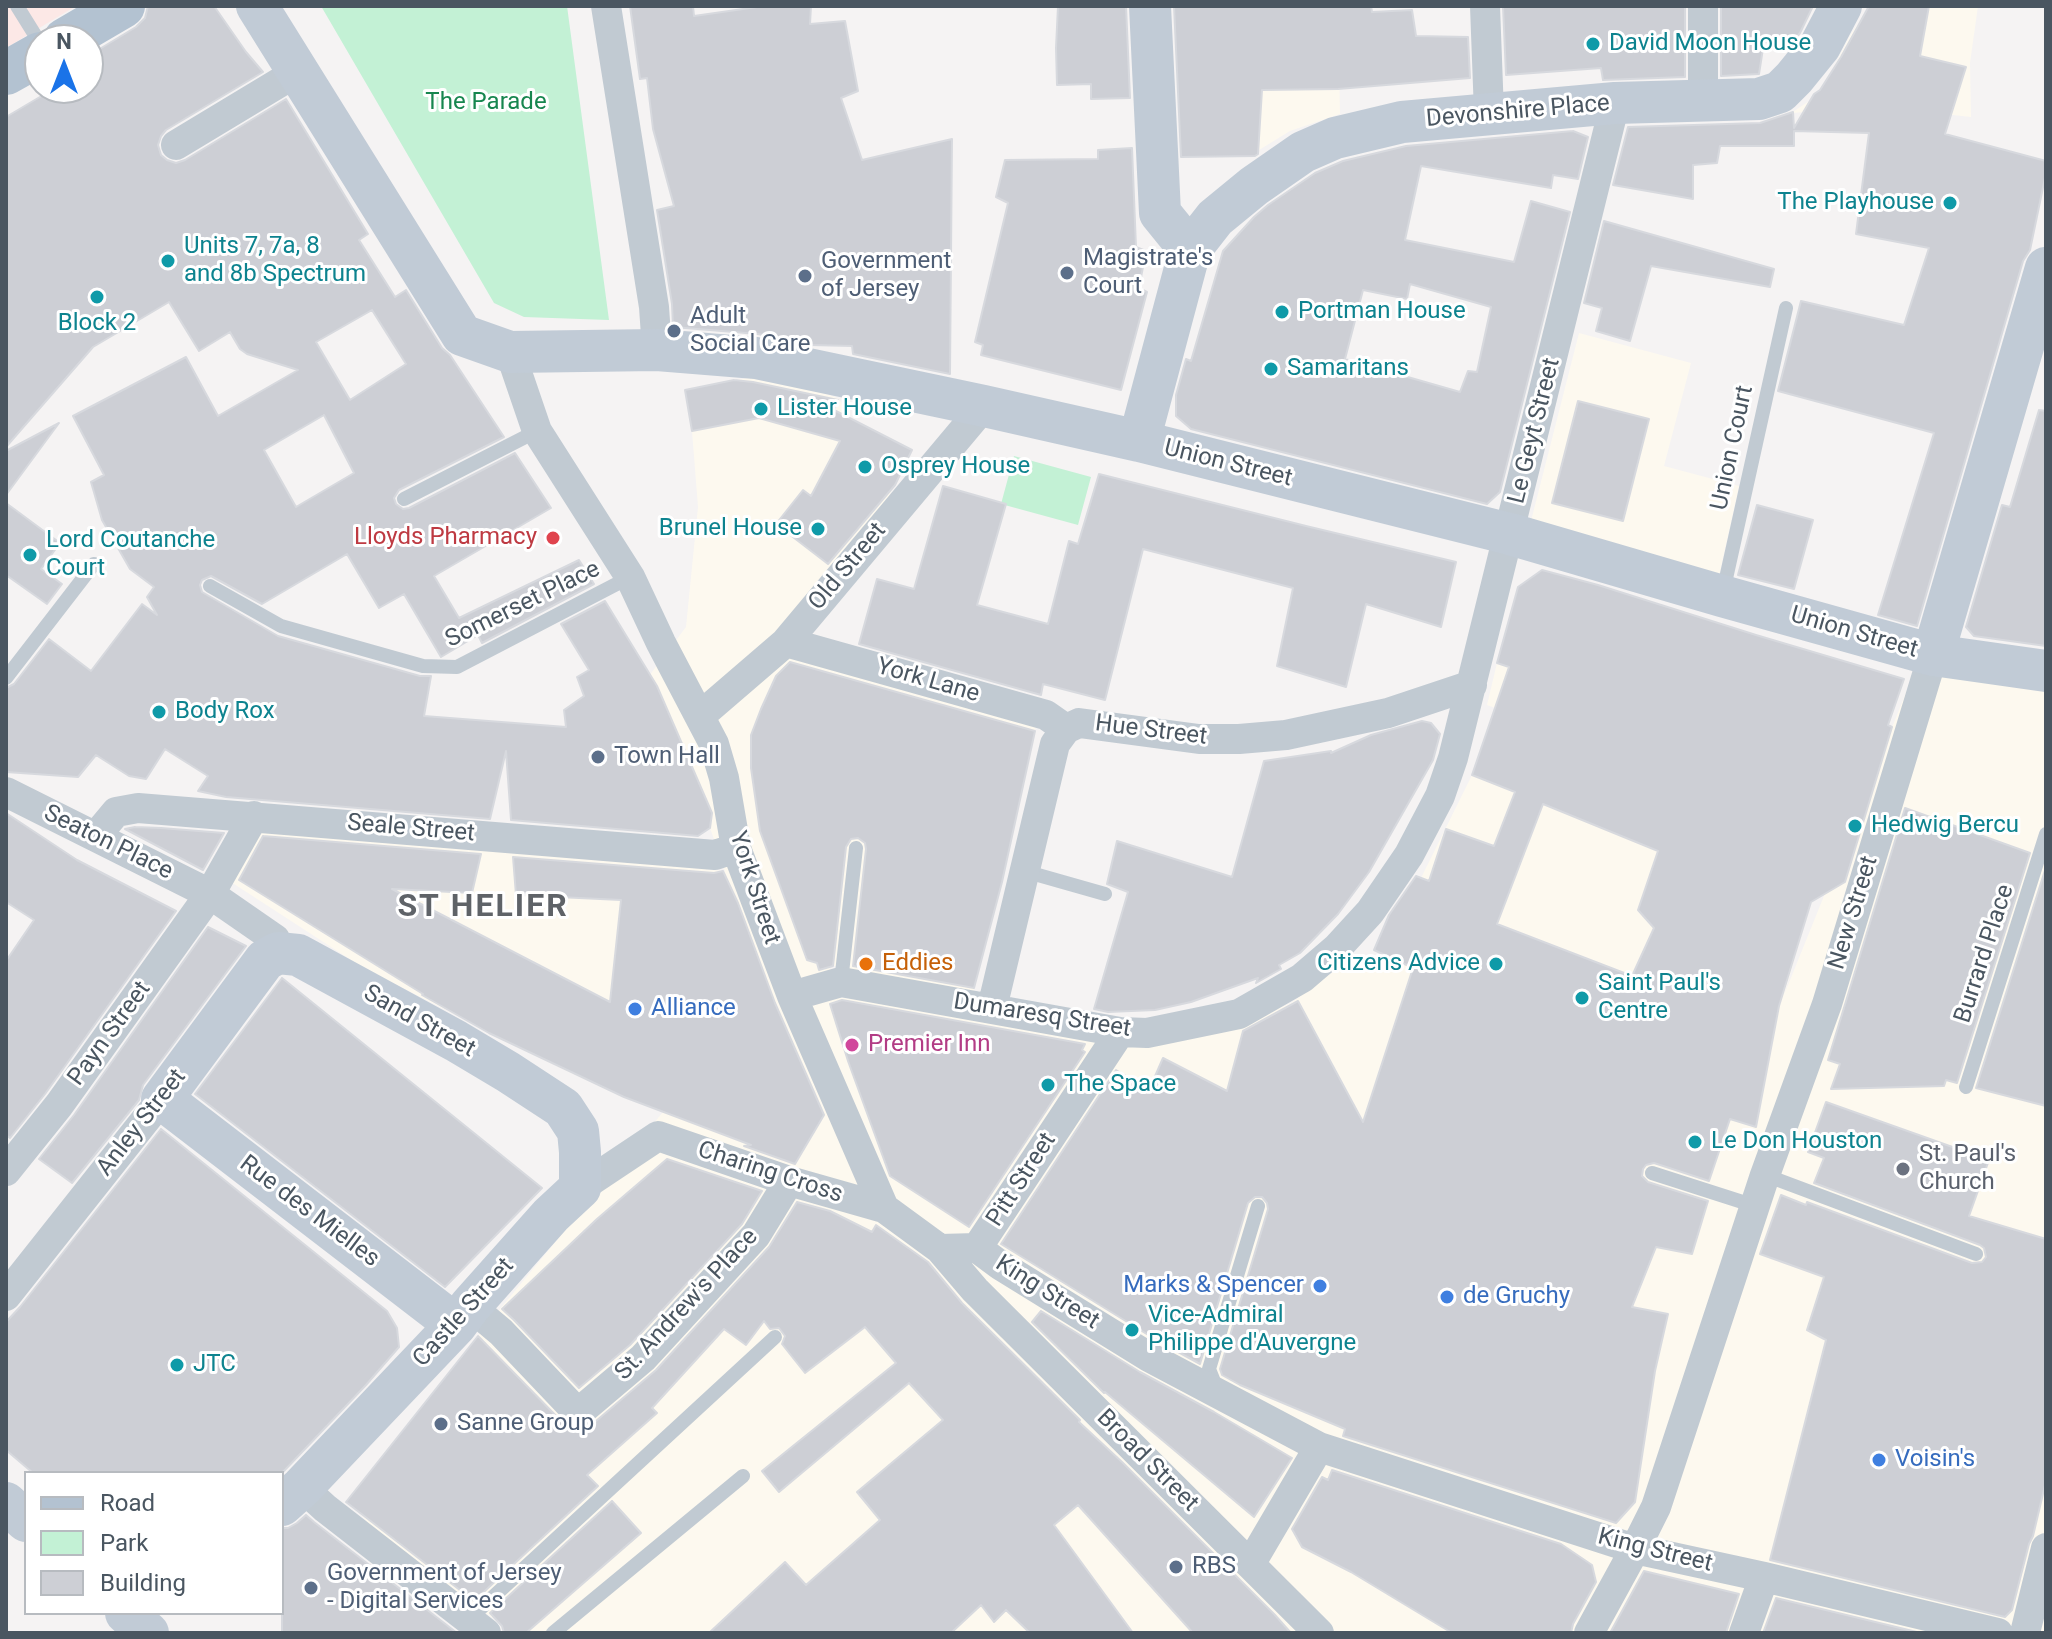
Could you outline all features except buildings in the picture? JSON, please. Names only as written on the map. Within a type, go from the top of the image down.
[{"type":"main road","points":[[92,24],[123,6]]},
{"type":"main road","points":[[257,6],[462,335],[510,352]]},
{"type":"main road","points":[[1139,441],[1190,250],[1160,213],[1150,6]]},
{"type":"main road","name":"Devonshire Place","points":[[1190,250],[1215,218],[1254,186],[1303,152],[1335,138],[1402,122],[1489,113],[1615,103],[1759,99],[1780,92],[1820,46],[1841,6]]},
{"type":"main road","points":[[6,73],[24,63]]},
{"type":"main road","name":"New Street","points":[[1933,655],[2043,293]]},
{"type":"main road","name":"Union Street","points":[[510,352],[657,350],[756,358],[1139,441],[1510,534],[1933,655],[2046,671]]},
{"type":"main road","name":"Anley Street","points":[[162,1099],[265,960],[278,953]]},
{"type":"main road","name":"Sand Street","points":[[278,953],[298,955],[456,1041],[563,1108],[578,1131],[580,1188]]},
{"type":"main road","name":"Rue des Mielles","points":[[162,1099],[463,1316]]},
{"type":"main road","name":"Castle Street","points":[[292,1496],[463,1316],[551,1215],[580,1188]]},
{"type":"main road","points":[[6,1503],[24,1519]]},
{"type":"street","points":[[606,6],[654,307],[657,350]]},
{"type":"street","points":[[1485,6],[1489,113]]},
{"type":"street","points":[[1703,6],[1703,100]]},
{"type":"street","points":[[176,145],[297,72]]},
{"type":"street","name":"Le Geyt Street","points":[[1453,758],[1615,103]]},
{"type":"street","points":[[510,352],[537,431],[630,577],[700,716]]},
{"type":"street","name":"Old Street","points":[[700,716],[786,642],[984,406]]},
{"type":"street","name":"York Lane","points":[[786,642],[1046,715],[1060,736]]},
{"type":"street","name":"New Street","points":[[1589,1633],[1656,1507],[1765,1175],[1827,1004],[1933,655]]},
{"type":"street","name":"Hue Street","points":[[1060,736],[1079,723],[1199,739],[1286,735],[1388,713],[1472,685]]},
{"type":"street","name":"York Street","points":[[700,716],[714,744],[724,778],[736,848],[792,996]]},
{"type":"street","points":[[992,1008],[1060,736]]},
{"type":"street","name":"Dumaresq Street","points":[[792,996],[841,982],[1120,1032],[1147,1033],[1239,1014],[1302,978],[1337,948],[1370,912],[1409,855],[1440,796],[1453,758]]},
{"type":"street","name":"Seaton Place","points":[[6,792],[210,894]]},
{"type":"street","name":"Seale Street","points":[[96,836],[116,812],[138,808],[715,855],[736,848]]},
{"type":"street","name":"Payn Street","points":[[6,1171],[59,1105],[210,894],[254,816]]},
{"type":"street","points":[[210,894],[275,939],[278,953]]},
{"type":"street","name":"Charing Cross","points":[[792,996],[884,1208]]},
{"type":"street","name":"Pitt Street","points":[[977,1248],[1120,1032]]},
{"type":"street","name":"Anley Street","points":[[6,1296],[162,1099]]},
{"type":"street","name":"Charing Cross","points":[[658,1136],[789,1181],[884,1208],[940,1249],[975,1290]]},
{"type":"street","name":"Castle Street","points":[[580,1188],[658,1136]]},
{"type":"street","name":"St. Andrew's Place","points":[[463,1316],[501,1332],[578,1413],[643,1358],[756,1235],[789,1181]]},
{"type":"street","name":"King Street","points":[[940,1249],[977,1248],[1149,1357],[1319,1447],[1635,1549],[1998,1633]]},
{"type":"street","name":"Broad Street","points":[[975,1290],[1319,1633]]},
{"type":"street","points":[[1251,1563],[1319,1447]]},
{"type":"street","points":[[292,1496],[325,1508],[477,1626]]},
{"type":"street","points":[[2025,1633],[2046,1548]]},
{"type":"street","points":[[1744,1633],[1764,1577]]},
{"type":"lane","points":[[17,6],[28,24]]},
{"type":"lane","name":"Union Court","points":[[1722,596],[1786,308]]},
{"type":"lane","points":[[404,499],[537,431]]},
{"type":"lane","points":[[6,678],[94,564]]},
{"type":"lane","name":"Somerset Place","points":[[210,586],[281,626],[423,666],[457,667],[630,577]]},
{"type":"lane","name":"Burrard Place","points":[[1966,1087],[2046,834]]},
{"type":"lane","points":[[841,982],[856,848]]},
{"type":"lane","points":[[1024,871],[1105,894]]},
{"type":"lane","points":[[1652,1173],[1755,1206]]},
{"type":"lane","points":[[1765,1175],[1976,1254]]},
{"type":"lane","points":[[1208,1389],[1213,1379],[1209,1369],[1258,1206]]},
{"type":"lane","points":[[477,1626],[775,1337]]},
{"type":"lane","points":[[553,1633],[743,1476]]},
{"type":"shaded area","points":[[6,6],[76,6],[46,24],[24,24],[24,37],[6,48]]},
{"type":"shaded area","points":[[1257,6],[1338,6],[1340,114],[1290,131],[1259,150]]},
{"type":"shaded area","points":[[1870,6],[1978,6],[1970,63],[1971,117],[1881,107],[1791,113],[1820,94],[1851,34]]},
{"type":"shaded area","points":[[1579,333],[1691,363],[1664,466],[1739,486],[1719,576],[1531,521]]},
{"type":"shaded area","points":[[753,377],[811,387],[839,399],[851,419],[912,451],[879,515],[772,640],[1036,726],[973,993],[825,964],[830,966],[828,997],[1236,1027],[1291,1003],[1356,955],[1375,971],[1472,775],[1658,851],[1811,902],[1784,995],[1920,658],[2046,677],[2046,1633],[515,1633],[385,1545],[349,1499],[495,1315],[663,1112],[573,1074],[365,969],[231,882],[262,829],[725,871],[710,828],[711,813],[643,684],[686,627],[698,507],[692,431],[685,390]]},
{"type":"shaded area","points":[[1497,663],[1545,678],[1495,708],[1487,705]]},
{"type":"green space","name":"The Parade","points":[[321,6],[567,6],[609,320],[524,317],[494,303]]},
{"type":"green space","points":[[1014,456],[1091,477],[1078,525],[1001,504]]},
{"type":"place","name":"David Moon House","points":[[1593,44]]},
{"type":"place","name":"The Playhouse","points":[[1950,203]]},
{"type":"place","name":"Units 7, 7a, 8 and 8b Spectrum","points":[[168,261]]},
{"type":"place","name":"Magistrate's Court","points":[[1067,273]]},
{"type":"place","name":"Government of Jersey","points":[[805,276]]},
{"type":"place","name":"Block 2","points":[[97,297]]},
{"type":"place","name":"Portman House","points":[[1282,312]]},
{"type":"place","name":"Adult Social Care","points":[[674,331]]},
{"type":"place","name":"Samaritans","points":[[1271,369]]},
{"type":"place","name":"Lister House","points":[[761,409]]},
{"type":"place","name":"Osprey House","points":[[865,467]]},
{"type":"place","name":"Brunel House","points":[[818,529]]},
{"type":"place","name":"Lloyds Pharmacy","points":[[553,538]]},
{"type":"place","name":"Lord Coutanche Court","points":[[30,555]]},
{"type":"place","name":"Body Rox","points":[[159,712]]},
{"type":"place","name":"Town Hall","points":[[598,757]]},
{"type":"place","name":"Hedwig Bercu","points":[[1855,826]]},
{"type":"place","name":"Eddies","points":[[866,964]]},
{"type":"place","name":"Citizens Advice","points":[[1496,964]]},
{"type":"place","name":"Saint Paul's Centre","points":[[1582,998]]},
{"type":"place","name":"Alliance","points":[[635,1009]]},
{"type":"place","name":"Premier Inn","points":[[852,1045]]},
{"type":"place","name":"The Space","points":[[1048,1085]]},
{"type":"place","name":"Le Don Houston","points":[[1695,1142]]},
{"type":"place","name":"St. Paul's Church","points":[[1903,1169]]},
{"type":"place","name":"Marks & Spencer","points":[[1320,1286]]},
{"type":"place","name":"de Gruchy","points":[[1447,1297]]},
{"type":"place","name":"Vice-Admiral Philippe d'Auvergne","points":[[1132,1330]]},
{"type":"place","name":"JTC","points":[[177,1365]]},
{"type":"place","name":"Sanne Group","points":[[441,1424]]},
{"type":"place","name":"Voisin's","points":[[1879,1460]]},
{"type":"place","name":"RBS","points":[[1176,1567]]},
{"type":"place","name":"Government of Jersey - Digital Services","points":[[311,1588]]},
{"type":"district","name":"ST HELIER","points":[[483,908]]}]
